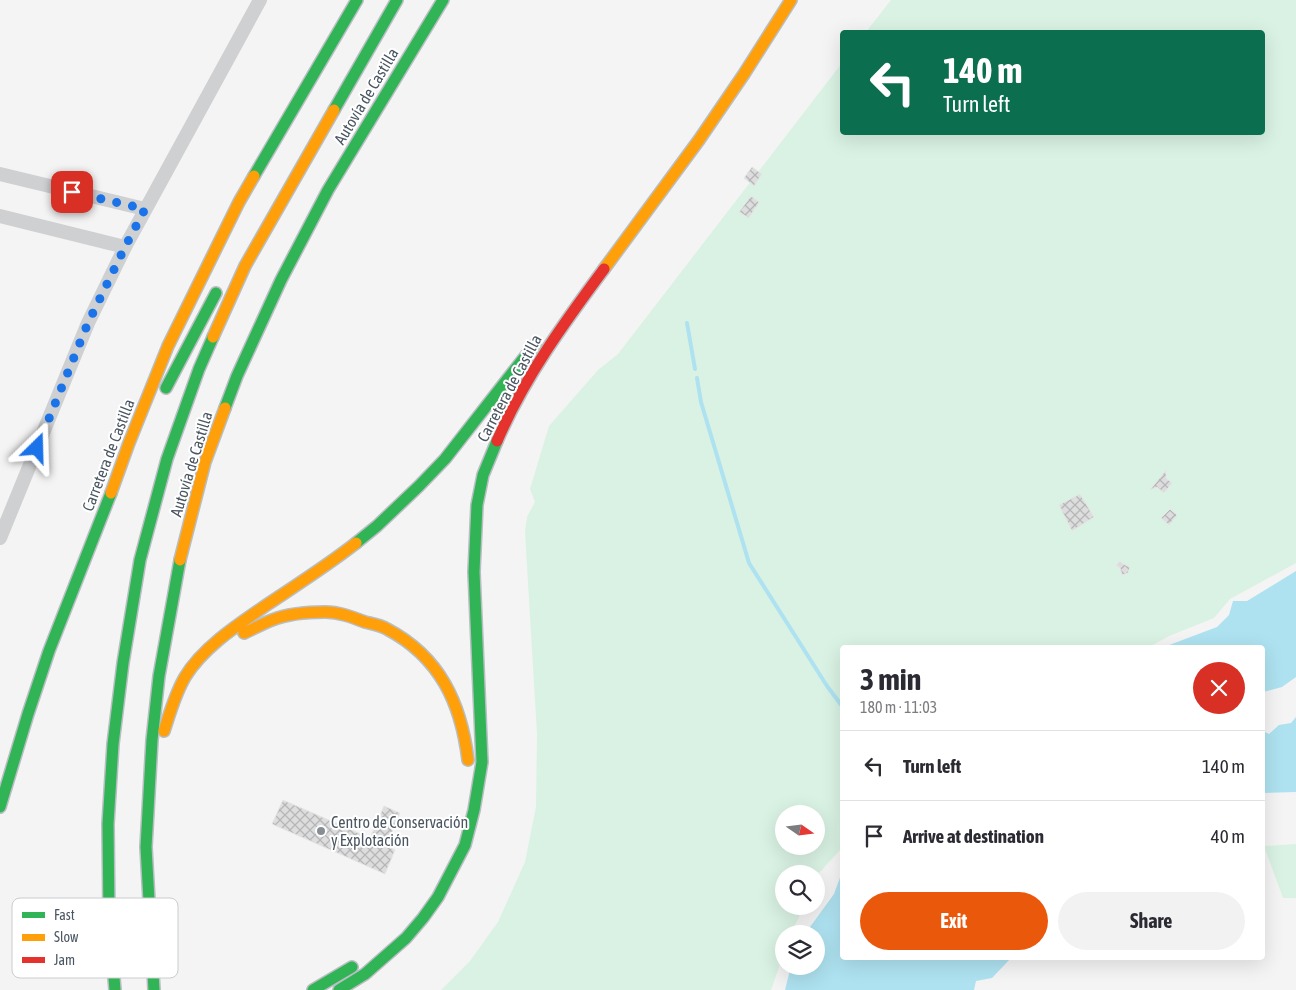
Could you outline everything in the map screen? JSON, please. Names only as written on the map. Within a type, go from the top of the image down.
[{"type":"highway","name":"Carretera de Castilla","points":[[0,807],[49,652],[168,346],[238,202],[357,0]]},
{"type":"highway","name":"Autovía de Castilla","points":[[109,898],[108,824],[113,744],[122,663],[140,560],[167,460],[199,370],[245,266],[397,0]]},
{"type":"highway","name":"Autovía de Castilla","points":[[148,898],[146,847],[152,740],[159,676],[178,566],[205,462],[237,376],[282,280],[328,190],[443,0]]},
{"type":"highway","name":"Carretera de Castilla","points":[[339,990],[365,974],[406,938],[438,897],[465,845],[474,810],[482,762],[474,572],[477,505],[483,475],[504,425],[535,368],[562,326],[699,140],[791,0]]},
{"type":"highway","points":[[279,183],[300,150],[340,100]]},
{"type":"highway","points":[[552,323],[650,206]]},
{"type":"highway","points":[[161,400],[219,287]]},
{"type":"highway","points":[[158,898],[156,868],[158,767],[161,742],[167,721],[185,677],[203,654],[240,623],[339,556],[377,526],[419,486],[445,459],[540,337]]},
{"type":"highway","points":[[100,523],[149,425]]},
{"type":"highway","points":[[170,738],[180,703],[193,679],[213,656],[242,634],[273,620],[293,615],[325,612],[354,618],[386,628],[405,640],[432,665],[444,681],[458,710],[467,743],[468,773],[466,793]]},
{"type":"highway","points":[[437,875],[445,859]]},
{"type":"highway","points":[[313,990],[360,962]]},
{"type":"street","points":[[0,538],[88,323],[145,209],[260,0]]},
{"type":"street","points":[[0,174],[145,209]]},
{"type":"street","points":[[0,216],[125,247]]},
{"type":"green space","points":[[891,0],[1296,0],[1296,563],[1230,599],[1214,618],[1169,636],[1153,645],[840,645],[840,850],[825,866],[775,865],[775,915],[800,915],[795,925],[775,925],[776,975],[771,990],[441,990],[470,961],[498,922],[525,862],[536,807],[537,734],[525,532],[527,517],[535,502],[530,489],[549,426],[598,370],[618,354],[840,66],[840,135],[1265,135],[1265,30],[868,30]]},
{"type":"green space","points":[[1296,844],[1296,898],[1283,898],[1265,846]]},
{"type":"water","points":[[1296,571],[1296,677],[1282,687],[1265,691],[1265,645],[1169,645],[1217,627],[1229,615],[1233,601],[1247,601]]},
{"type":"water","points":[[1296,717],[1296,792],[1265,793],[1265,732],[1269,734],[1279,725],[1291,723]]},
{"type":"water","points":[[840,878],[840,960],[1009,960],[992,978],[976,981],[974,990],[785,990],[789,975],[825,975],[825,925],[811,925],[819,915],[825,915],[825,906],[834,894]]},
{"type":"building","points":[[752,167],[762,174],[754,186],[744,178]]},
{"type":"building","points":[[751,196],[759,202],[749,218],[739,212]]},
{"type":"building","points":[[1166,470],[1166,478],[1172,483],[1164,493],[1157,487],[1150,490]]},
{"type":"building","points":[[1080,494],[1094,517],[1072,531],[1059,505]]},
{"type":"building","points":[[1170,509],[1177,515],[1169,525],[1161,518]]},
{"type":"building","points":[[1120,561],[1130,567],[1128,573],[1122,575],[1120,568],[1116,565]]},
{"type":"building","name":"Centro de Conservación y Explotación","points":[[283,800],[370,838],[384,806],[400,813],[386,846],[395,850],[385,874],[272,824]]},
{"type":"waterway","points":[[687,323],[695,369]]},
{"type":"waterway","points":[[697,378],[701,402],[749,563],[840,703]]},
{"type":"traffic: fast","points":[[254,176],[357,0]]},
{"type":"traffic: fast","points":[[334,110],[397,0]]},
{"type":"traffic: fast","points":[[225,408],[237,376],[281,280],[328,190],[443,0]]},
{"type":"traffic: fast","points":[[166,388],[216,293]]},
{"type":"traffic: fast","points":[[109,898],[108,824],[113,744],[123,663],[140,560],[167,459],[199,369],[213,337]]},
{"type":"traffic: fast","points":[[356,543],[377,526],[445,459],[535,344]]},
{"type":"traffic: fast","points":[[339,990],[365,974],[406,938],[438,897],[465,845],[474,810],[482,762],[474,572],[477,505],[483,475],[497,441]]},
{"type":"traffic: fast","points":[[0,807],[49,651],[111,493]]},
{"type":"traffic: fast","points":[[149,898],[146,847],[152,740],[159,676],[180,560]]},
{"type":"traffic: fast","points":[[313,990],[352,967]]},
{"type":"traffic: fast","points":[[114,978],[115,990]]},
{"type":"traffic: fast","points":[[153,978],[154,990]]},
{"type":"traffic: slow","points":[[604,269],[699,140],[791,0]]},
{"type":"traffic: slow","points":[[213,337],[245,266],[334,110]]},
{"type":"traffic: slow","points":[[111,493],[168,346],[239,202],[254,176]]},
{"type":"traffic: slow","points":[[180,560],[205,462],[225,408]]},
{"type":"traffic: slow","points":[[164,731],[181,683],[201,656],[234,628],[356,543]]},
{"type":"traffic: slow","points":[[244,633],[278,618],[318,612],[340,614],[387,629],[421,653],[445,684],[460,719],[468,760]]},
{"type":"traffic: jam","points":[[497,441],[532,373],[604,269]]},
{"type":"place","name":"Centro de Conservación y Explotación","points":[[321,831]]},
{"type":"route","points":[[37,448],[88,323],[145,209],[72,192]]}]
